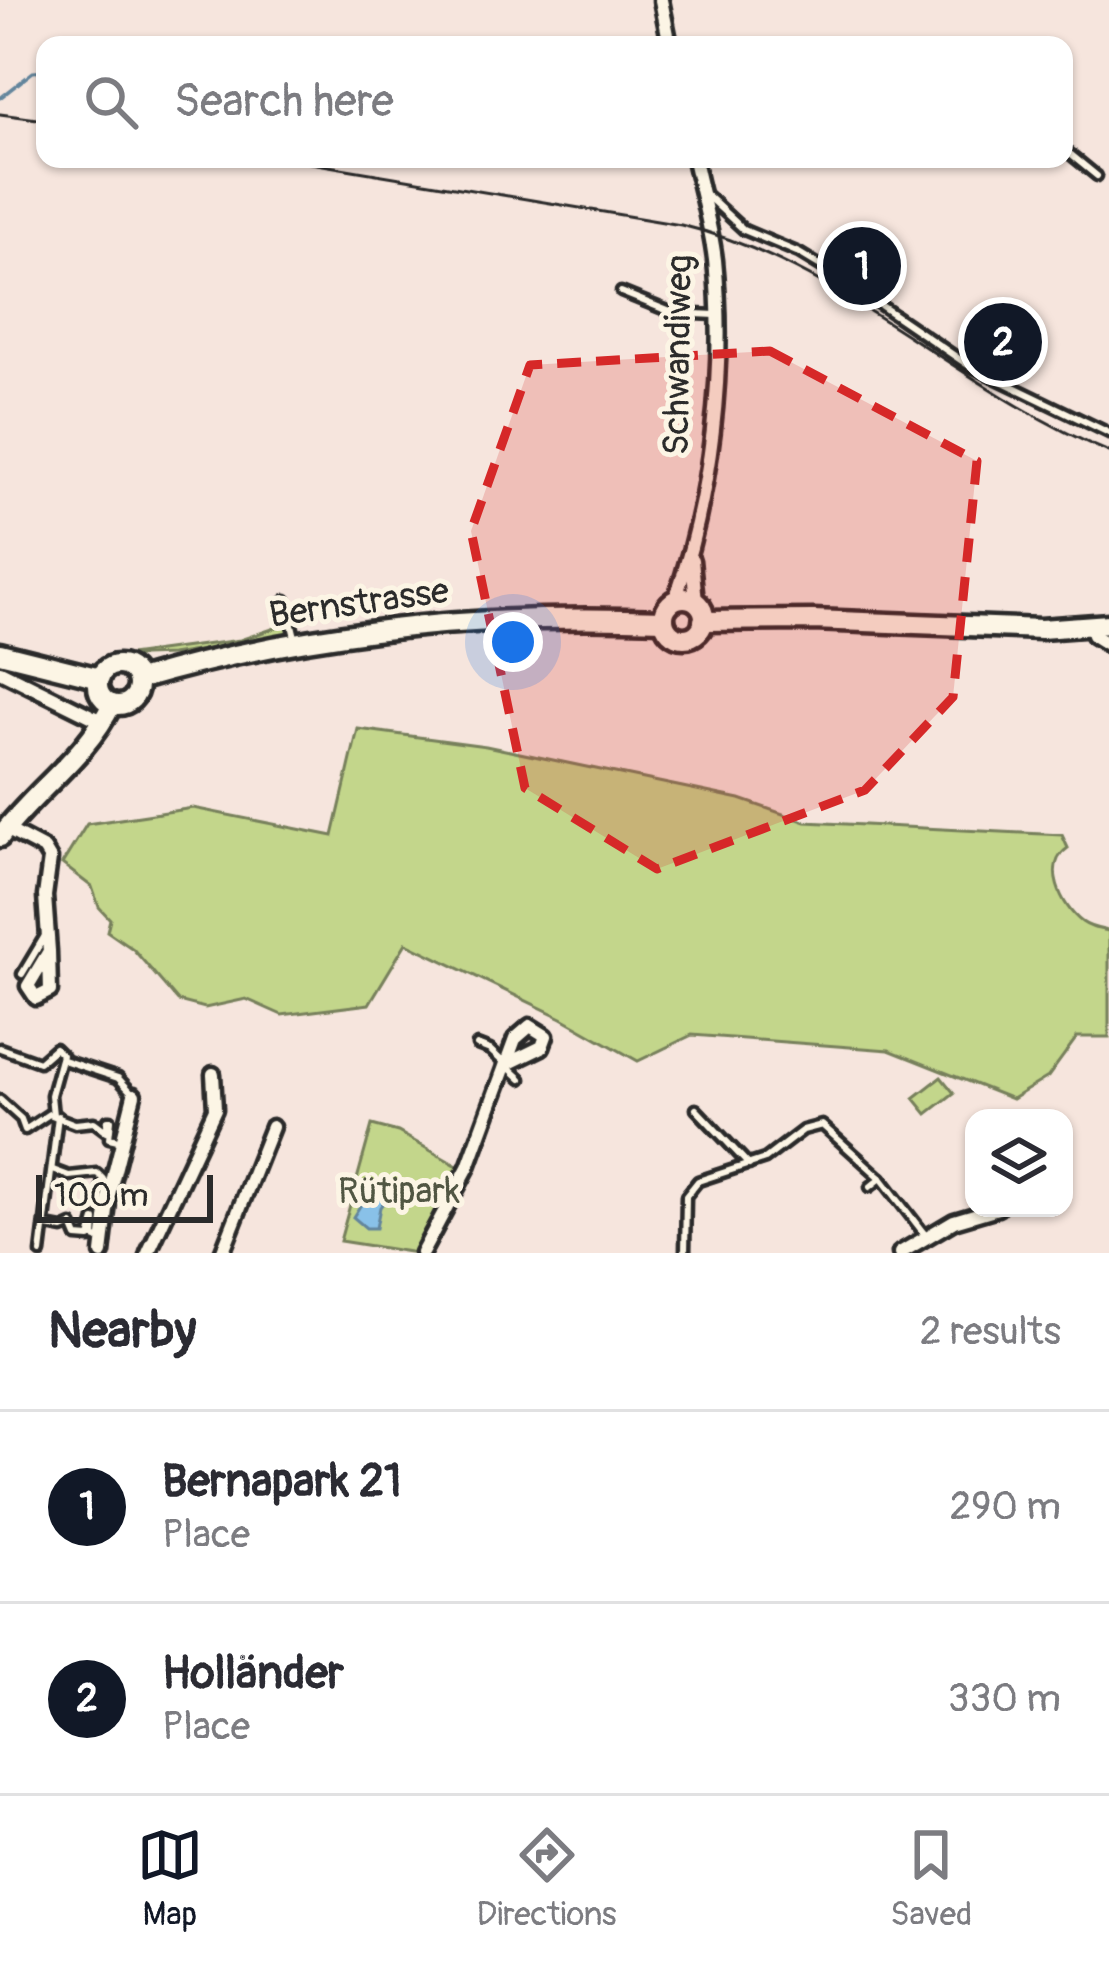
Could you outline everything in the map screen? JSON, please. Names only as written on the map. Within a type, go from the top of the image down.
[{"type":"main road","points":[[664,620],[667,608],[686,598],[696,602],[703,622]]},
{"type":"main road","name":"Bernstrasse","points":[[138,680],[205,660],[388,627],[503,618],[664,620],[673,634],[684,638],[694,635],[703,622],[1099,626]]},
{"type":"main road","points":[[0,653],[100,678],[107,713]]},
{"type":"main road","name":"Bernstrasse","points":[[3,833],[80,752],[107,713],[134,698],[138,680],[132,670],[122,665],[106,669],[100,678]]},
{"type":"street","points":[[661,0],[668,36]]},
{"type":"street","name":"Schwandiweg","points":[[675,600],[691,553],[712,417],[715,262],[696,168]]},
{"type":"street","name":"Schwandiweg","points":[[691,553],[696,602]]},
{"type":"street","points":[[1099,626],[1093,635],[1109,645]]},
{"type":"street","points":[[0,671],[107,713]]},
{"type":"street","points":[[3,833],[50,855],[45,896],[49,951]]},
{"type":"street","points":[[422,1253],[468,1167],[507,1064]]},
{"type":"street","points":[[167,1253],[150,1251],[215,1109],[213,1074]]},
{"type":"street","points":[[103,1246],[110,1192],[134,1095]]},
{"type":"street","points":[[222,1253],[272,1127]]},
{"type":"street","points":[[900,1253],[954,1221],[973,1217]]},
{"type":"lane","points":[[1073,156],[1097,176]]},
{"type":"lane","points":[[700,190],[744,230],[828,270],[968,365],[1109,433]]},
{"type":"lane","points":[[621,292],[673,313],[716,316]]},
{"type":"lane","points":[[286,599],[296,643]]},
{"type":"lane","points":[[22,974],[47,931]]},
{"type":"lane","points":[[477,1046],[490,1050],[521,1079]]},
{"type":"lane","points":[[0,1048],[39,1062],[56,1048],[63,1060],[118,1078],[134,1095]]},
{"type":"lane","points":[[41,1253],[53,1170],[56,1116],[51,1096],[63,1060]]},
{"type":"lane","points":[[0,1100],[22,1119],[25,1130],[43,1115],[75,1124],[94,1122],[106,1131],[111,1120],[109,1138],[122,1142]]},
{"type":"lane","points":[[696,1109],[749,1165]]},
{"type":"lane","points":[[685,1253],[685,1205],[698,1181],[776,1153],[811,1125],[822,1125],[881,1178],[926,1236]]},
{"type":"lane","points":[[53,1170],[69,1176],[97,1173],[110,1192]]},
{"type":"lane","points":[[870,1187],[881,1178]]},
{"type":"lane","points":[[47,1226],[63,1229],[72,1225],[77,1237],[90,1238],[94,1220],[94,1237],[103,1246]]},
{"type":"highlighted area","points":[[770,351],[977,461],[953,697],[865,790],[657,869],[525,788],[471,531],[530,365]]},
{"type":"green space","points":[[287,624],[290,636],[171,655],[115,657],[240,640]]},
{"type":"green space","points":[[358,729],[486,746],[740,799],[806,822],[1062,835],[1068,848],[1060,855],[1055,875],[1061,896],[1082,922],[1109,931],[1109,1037],[1077,1037],[1048,1077],[1012,1099],[889,1050],[692,1035],[638,1061],[562,1018],[406,943],[369,1004],[282,1015],[246,999],[205,1008],[178,1001],[133,949],[107,931],[110,919],[99,907],[92,887],[62,864],[87,824],[193,808],[333,836]]},
{"type":"green space","points":[[941,1077],[954,1093],[927,1114],[914,1098]]},
{"type":"green space","name":"Rütipark","points":[[372,1125],[398,1132],[461,1168],[416,1253],[340,1241]]},
{"type":"water","points":[[375,1182],[389,1185],[391,1192],[380,1207],[376,1228],[366,1228],[353,1217]]},
{"type":"waterway","points":[[0,98],[36,72]]},
{"type":"railway","points":[[0,114],[36,119]]},
{"type":"railway","points":[[341,168],[681,225],[739,243],[847,297],[1001,396],[1109,452]]},
{"type":"place","name":"Bernapark 21","points":[[862,266]]},
{"type":"place","name":"Holländer","points":[[1003,342]]}]
